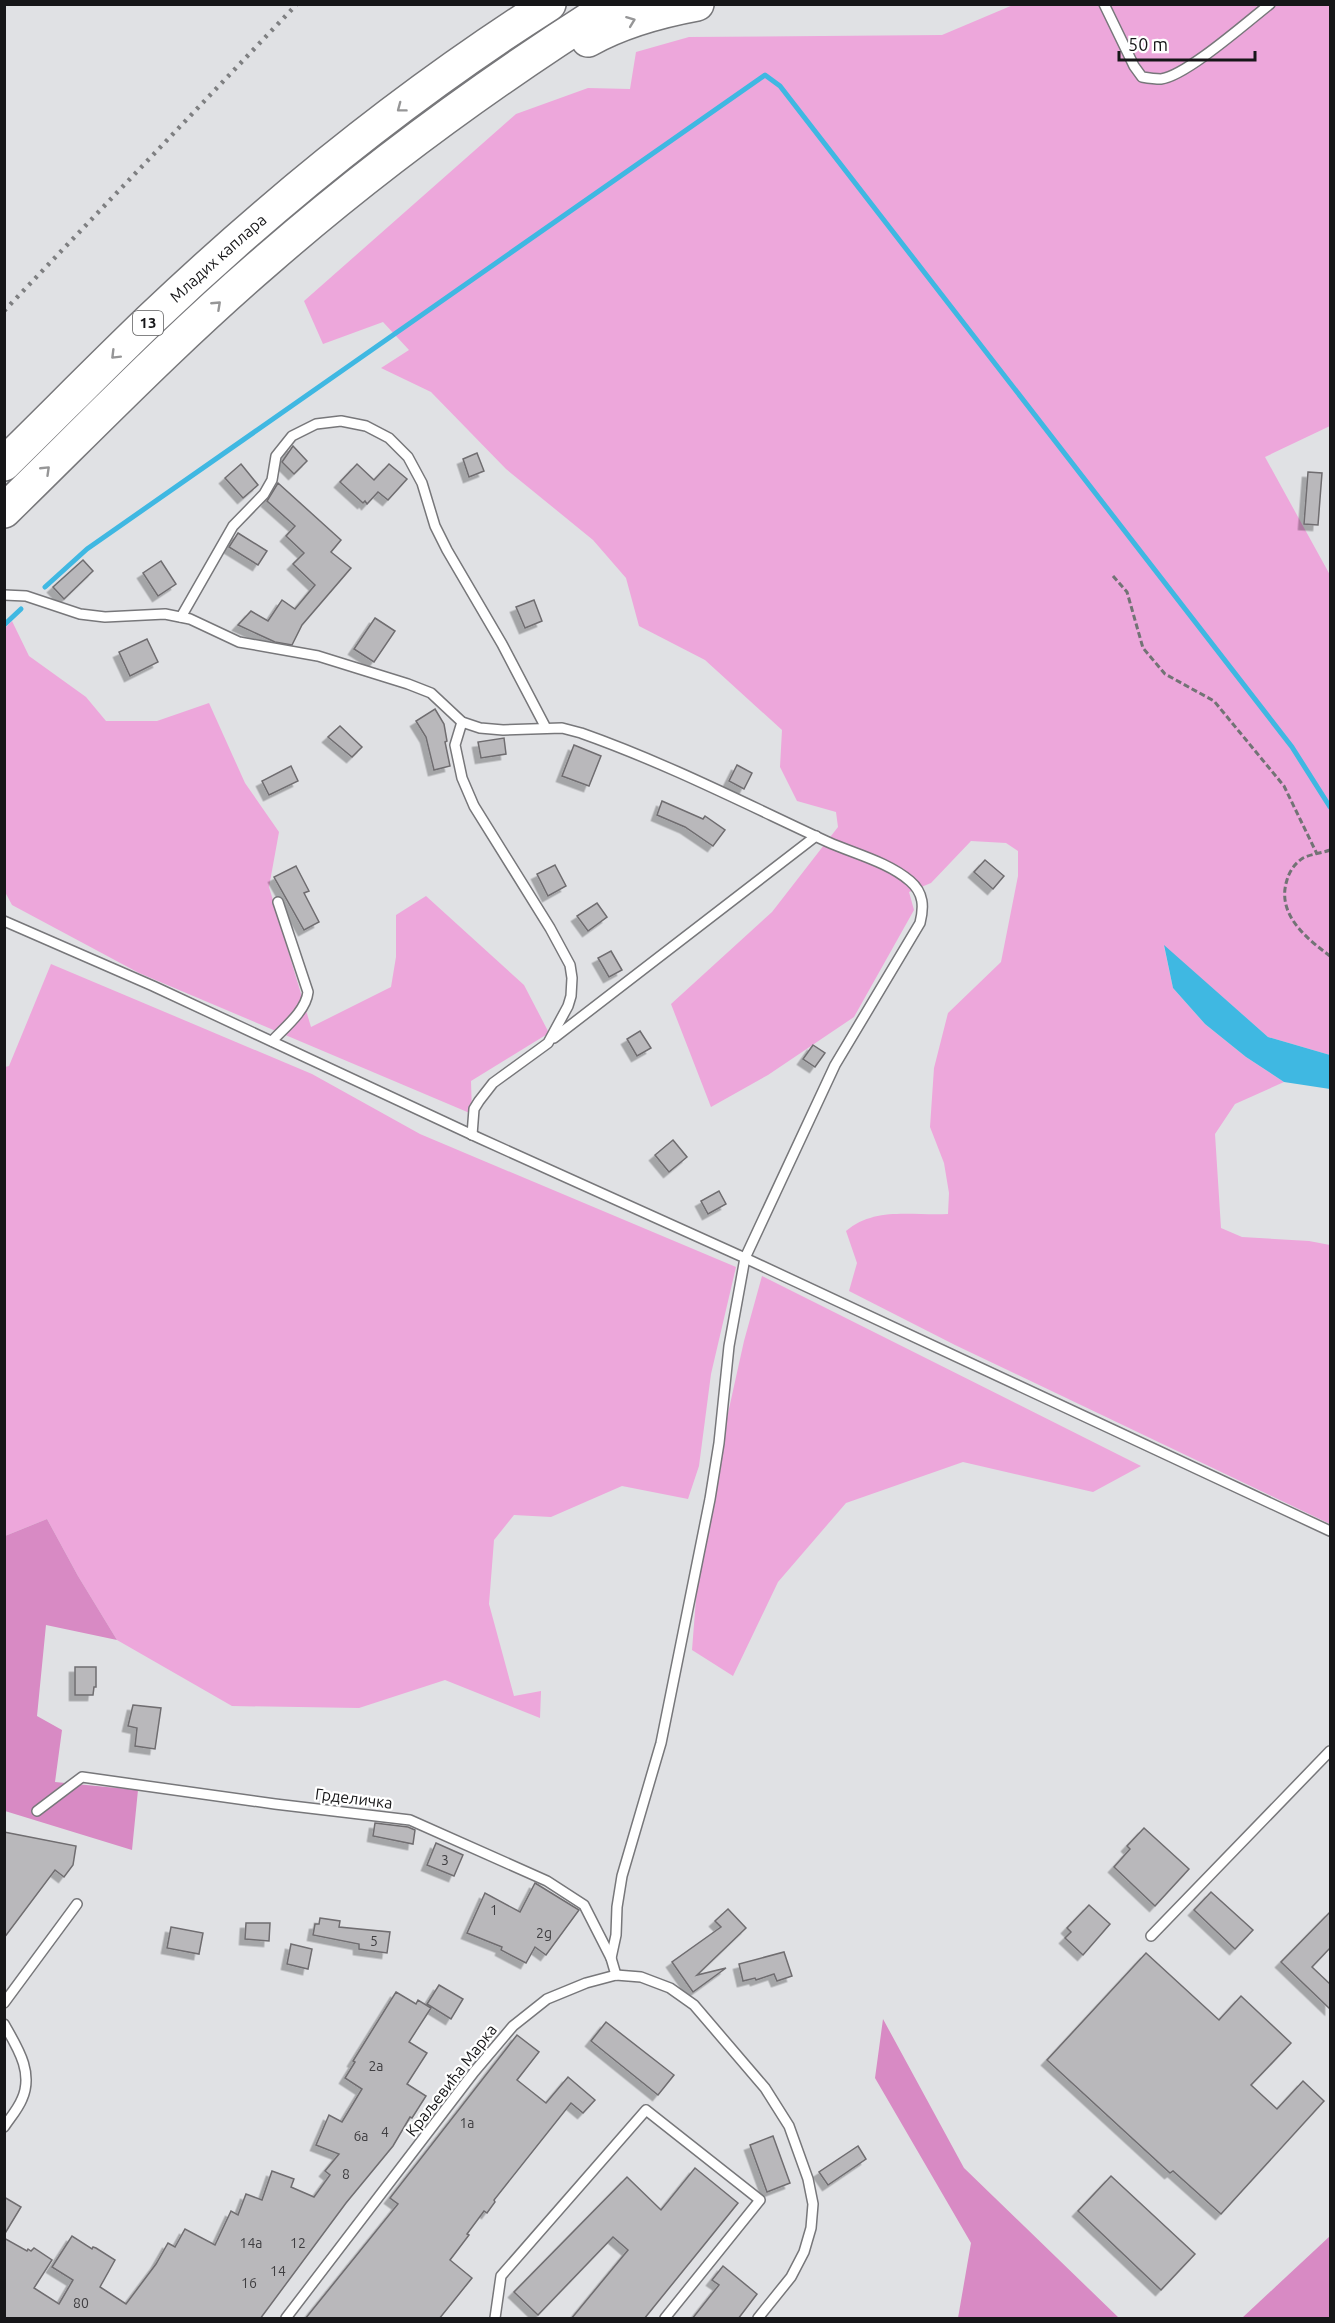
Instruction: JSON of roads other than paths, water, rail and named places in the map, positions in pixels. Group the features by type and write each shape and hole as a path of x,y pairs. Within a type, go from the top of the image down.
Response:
{"highway":[{"path":"448,72 530,4"},
{"name":"13","path":"448,72 549,4"},
{"name":"13","path":"415,141 529,58 613,4"},
{"path":"415,141 600,33 635,18 697,4"},
{"name":"Младих каплара","path":"4,464 151,320 243,235 337,157 448,72"},
{"name":"Младих каплара","path":"4,511 174,345 266,261 346,194 415,141"}],"lane":[{"path":"1104,4 1134,66 1142,77 1162,79 1198,60 1270,4"},
{"path":"181,617 233,526 264,494 272,480 276,456 292,436 316,424 341,421 366,426 389,438 408,457 422,483 435,526 447,550 502,644 546,728"},
{"path":"4,595 26,596 80,614 105,617 165,614 181,617 239,642 318,656 408,684 431,693 462,722 480,728 572,730 621,747 701,781 816,837 897,872 912,883 920,894 924,908 920,922 835,1065 745,1258 729,1346 722,1424 710,1499 661,1743 622,1876 615,1943 611,1958"},
{"path":"462,722 455,745 462,777 474,806 570,964 571,996 548,1043"},
{"path":"472,1135 474,1109 493,1083 816,837"},
{"path":"272,1041 300,1009 307,999 308,992 278,903"},
{"path":"4,921 153,986 472,1135 745,1258 1330,1532"},
{"path":"1151,1936 1330,1750"},
{"name":"Грделичка","path":"37,1811 82,1777 410,1820 547,1881 584,1905 611,1958 616,1975"},
{"path":"4,2003 77,1904"},
{"name":"Краљевића Марка","path":"286,2319 474,2072 513,2026 547,1999 586,1983 616,1975 640,1977 670,1988 694,2005 765,2088 789,2126 808,2179 813,2204 811,2228 804,2252 791,2277 758,2319"},
{"path":"4,2024 23,2058 27,2078 23,2098 4,2127"},
{"path":"495,2319 501,2276 646,2110 760,2200 664,2319"}],"water":[{"path":"1164,945 1268,1037 1330,1055 1330,1089 1284,1082 1246,1057 1205,1024 1173,988"}],"waterway":[{"path":"45,587 87,549 765,75 780,86 1292,747 1330,807"},
{"path":"4,625 21,609"}],"railway":[{"path":"4,311 297,4"}]}
